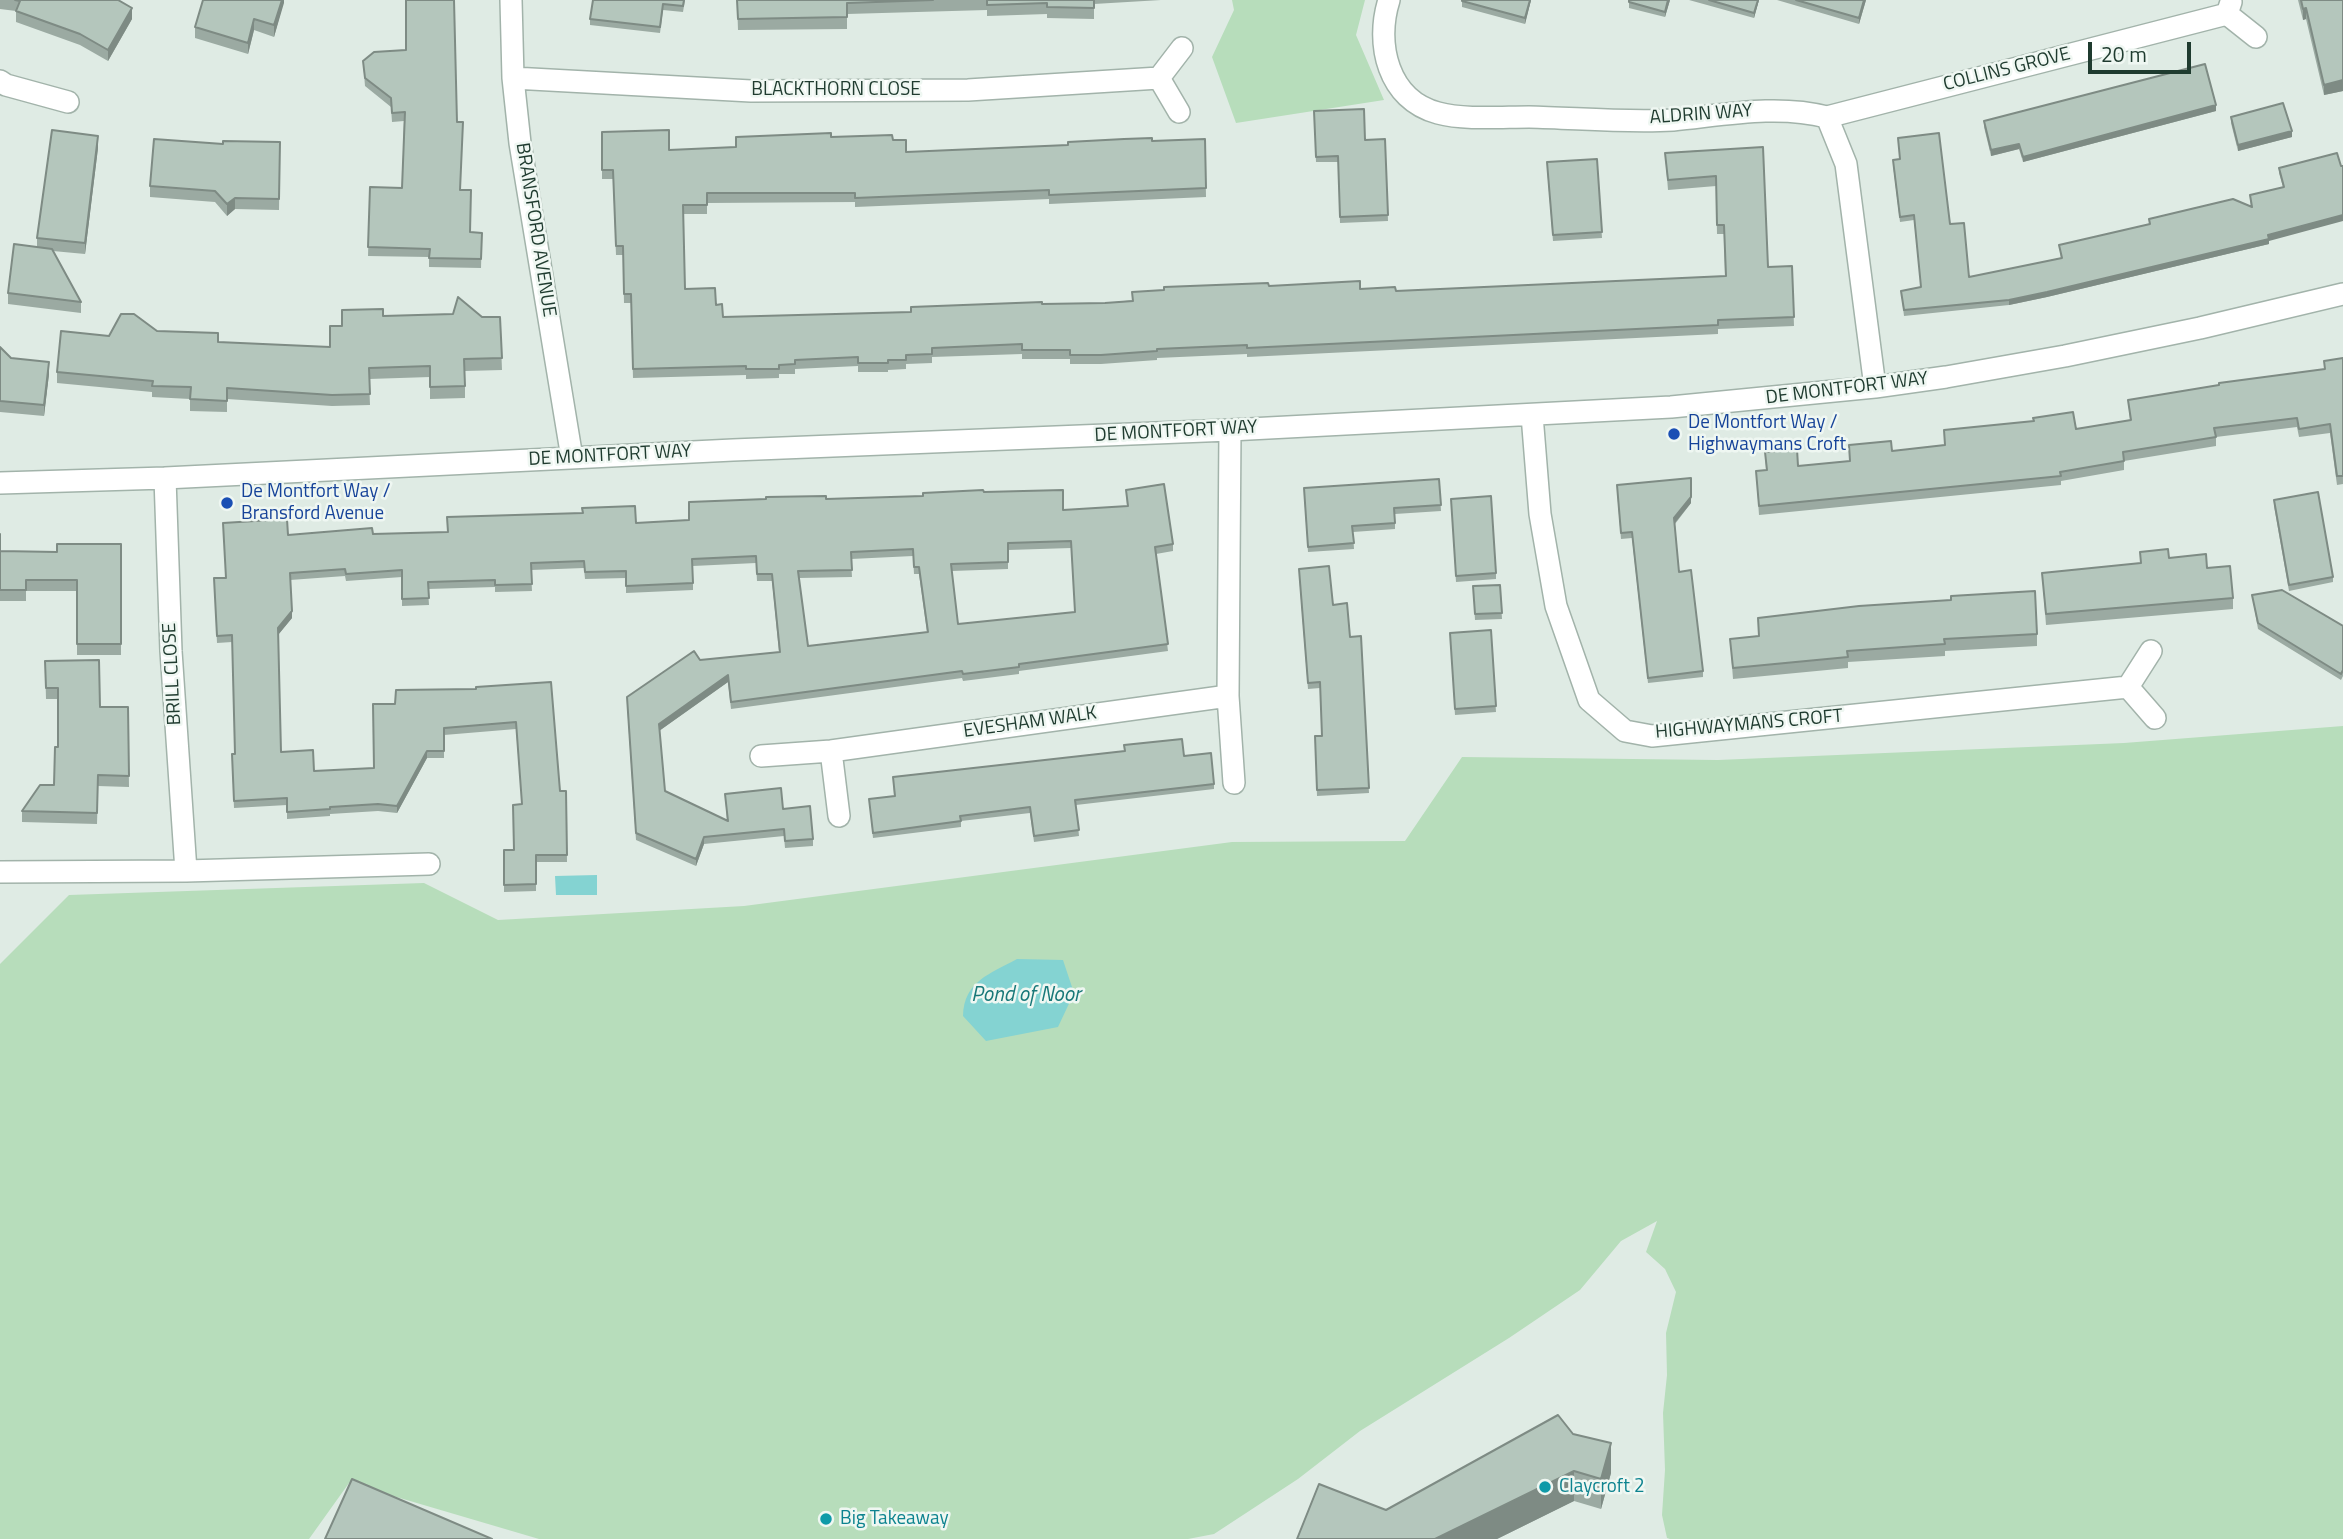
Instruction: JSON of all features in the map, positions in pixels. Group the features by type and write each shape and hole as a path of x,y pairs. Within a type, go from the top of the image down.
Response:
{"street":[{"name":"BRANSFORD AVENUE","path":"511,0 513,78 520,143 572,458"},
{"name":"ALDRIN WAY","path":"1389,0 1382,39 1393,79 1411,100 1437,113 1668,120 1762,111 1804,111 1827,117"},
{"name":"COLLINS GROVE","path":"1827,117 2229,7 2256,37"},
{"path":"1179,112 1159,78 1182,48"},
{"name":"BLACKTHORN CLOSE","path":"513,78 751,91 968,90 1159,78"},
{"path":"2,89 68,102"},
{"path":"1827,117 1846,164 1875,387"},
{"name":"DE MONTFORT WAY","path":"0,483 165,478 733,450 1230,430 1671,407 1875,387 2065,356 2343,294"},
{"name":"HIGHWAYMANS CROFT","path":"1532,415 1540,514 1556,606 1589,700 1625,731 1652,736 2128,687"},
{"path":"1230,430 1228,696 1234,783"},
{"name":"BRILL CLOSE","path":"165,478 171,651 186,871"},
{"path":"2151,651 2128,687 2155,718"},
{"name":"EVESHAM WALK","path":"761,756 831,751 1228,696"},
{"path":"831,751 839,816"},
{"path":"0,872 186,871 429,864"}],"green space":[{"path":"1232,0 1365,0 1356,35 1384,100 1236,123 1212,57 1234,10"},
{"path":"2343,726 2343,1539 1667,1538 1662,1515 1665,1470 1663,1413 1667,1375 1666,1333 1676,1292 1665,1269 1646,1252 1657,1221 1621,1241 1580,1290 1509,1338 1360,1431 1298,1479 1214,1534 1188,1539 539,1539 349,1483 309,1539 0,1539 0,964 69,895 424,883 498,920 744,906 1232,842 1405,841 1462,757 1718,760 2124,743"}],"water":[{"path":"597,875 597,895 556,895 555,876"},
{"name":"Pond of Noor","path":"1017,959 1063,960 1074,993 1058,1027 986,1041 963,1016 964,1004 968,994 980,980"}],"building":[{"path":"15,0 118,0 132,8 108,50 80,34 16,11 20,1"},
{"path":"203,0 282,0 274,25 254,19 248,43 195,27"},
{"path":"406,0 454,0 457,122 463,122 460,190 471,190 470,232 482,233 481,259 429,258 430,249 368,247 370,187 402,188 405,112 392,113 391,98 365,78 363,61 374,52 406,50"},
{"path":"593,0 684,0 683,6 663,4 660,27 590,19"},
{"path":"737,0 933,0 847,3 847,17 738,19"},
{"path":"987,0 1094,0 1094,8 1047,7 1047,3 987,5"},
{"path":"1462,0 1530,0 1525,18"},
{"path":"1629,0 1668,0 1665,12"},
{"path":"1709,0 1758,0 1754,13"},
{"path":"1796,0 1864,0 1859,18"},
{"path":"2301,0 2343,0 2343,80 2324,85 2306,8 2303,9"},
{"path":"2205,64 2216,105 2023,157 2019,144 1991,150 1984,121"},
{"path":"2283,103 2292,131 2238,145 2231,117"},
{"path":"1364,109 1365,140 1385,139 1388,215 1340,217 1338,156 1316,157 1314,111"},
{"path":"52,130 98,136 85,243 37,238"},
{"path":"669,130 669,150 736,147 736,137 831,133 831,137 892,135 893,140 906,140 906,152 1068,145 1068,142 1124,139 1205,139 1206,188 1049,195 1049,190 855,198 855,193 707,193 707,205 683,205 685,289 715,288 716,305 722,304 723,317 911,312 911,307 1042,302 1105,303 1133,301 1132,292 1164,290 1164,287 1268,283 1269,286 1360,281 1360,289 1395,287 1396,291 1726,276 1724,225 1717,225 1716,176 1668,180 1665,153 1763,147 1768,267 1792,266 1794,317 1718,320 1718,325 1247,348 1247,345 1157,349 1101,355 1070,355 1070,350 1022,350 1022,344 932,348 932,354 906,355 906,360 888,360 888,363 858,363 858,357 795,360 795,364 779,365 779,369 746,369 746,366 633,369 631,294 624,294 623,246 616,246 613,170 602,170 602,132"},
{"path":"1939,133 1950,224 1964,223 1969,277 2062,258 2059,245 2150,224 2149,219 2233,199 2252,207 2250,195 2284,187 2279,168 2337,153 2343,166 2343,215 2268,235 2269,239 2047,292 2009,300 1904,310 1901,291 1921,287 1914,215 1900,217 1893,160 1900,159 1898,138"},
{"path":"154,139 223,144 223,141 280,142 279,199 235,198 227,204 215,191 150,186"},
{"path":"1597,159 1602,232 1553,235 1547,162"},
{"path":"14,244 52,249 81,302 8,293"},
{"path":"458,297 482,317 500,317 502,358 464,359 465,386 430,387 430,366 369,368 370,394 332,395 227,388 227,401 190,399 191,387 152,386 153,381 57,372 61,331 109,336 121,314 134,314 157,331 218,333 218,342 330,347 330,326 342,326 342,310 383,309 383,316 453,314"},
{"path":"0,347 11,358 49,362 44,405 0,401"},
{"path":"2343,358 2343,476 2337,476 2330,424 2299,429 2297,418 2214,428 2216,437 2123,452 2124,461 2060,472 2061,476 1759,506 1756,471 1767,470 1765,452 1797,449 1798,466 1850,461 1849,445 1891,441 1892,451 1945,445 1944,430 2034,421 2033,418 2073,412 2076,429 2131,420 2128,400 2219,383 2325,369 2324,361"},
{"path":"1691,478 1691,497 1674,518 1679,572 1691,570 1703,671 1648,678 1632,532 1621,533 1617,485"},
{"path":"1439,479 1441,505 1394,508 1395,523 1352,526 1354,543 1308,547 1304,488"},
{"path":"1164,484 1173,544 1155,547 1168,644 1019,664 1019,667 963,674 962,671 731,702 728,675 659,724 665,791 728,821 725,794 781,788 783,809 810,806 813,839 785,841 784,829 704,837 696,859 636,833 627,697 694,651 700,660 780,652 772,574 757,574 756,556 692,559 693,583 626,586 626,571 585,572 584,561 531,563 532,584 495,585 495,580 428,582 429,598 402,599 402,570 346,574 345,569 290,573 292,611 278,628 281,752 313,750 314,771 374,768 373,704 395,704 396,690 476,689 551,682 560,791 566,791 567,855 536,855 536,884 504,885 504,850 514,850 513,805 522,804 516,722 444,728 444,751 427,751 397,806 378,804 287,812 287,798 234,801 232,635 217,636 214,578 226,578 223,523 287,519 288,535 372,528 373,534 448,532 447,517 583,513 582,508 635,506 636,523 689,520 689,502 766,497 826,496 826,499 923,496 923,493 983,490 1063,490 1063,510 1128,506 1126,490","holes":["1071,541 1075,612 958,624 951,564 1008,562 1008,543","913,549 914,567 919,567 928,632 808,646 798,571 852,570 851,552"]},
{"path":"2318,492 2333,577 2289,585 2274,500"},
{"path":"1491,496 1496,573 1456,576 1451,499"},
{"path":"57,544 121,544 121,644 77,644 77,580 26,580 26,590 0,590 0,551 57,552"},
{"path":"2168,549 2169,558 2206,554 2207,568 2230,566 2233,598 2046,614 2042,573 2141,563 2140,552"},
{"path":"1329,566 1333,605 1347,603 1350,637 1361,636 1369,788 1317,790 1315,736 1322,736 1320,682 1308,683 1299,569"},
{"path":"1500,585 1502,613 1475,614 1473,586"},
{"path":"2282,590 2343,626 2341,674 2258,623 2252,595"},
{"path":"2035,591 2037,634 1944,639 1945,644 1847,651 1848,657 1733,668 1730,639 1759,636 1758,618 1859,606 1951,600 1951,596"},
{"path":"1491,630 1496,706 1455,709 1450,633"},
{"path":"99,660 100,707 128,707 129,776 98,775 97,813 22,811 40,785 54,785 55,747 58,747 58,688 46,688 45,661"},
{"path":"1182,739 1184,756 1211,753 1214,784 1075,800 1079,830 1034,836 1030,807 960,816 961,821 873,833 869,799 895,796 893,777 1125,751 1124,745"},
{"path":"1558,1415 1573,1434 1611,1443 1601,1479 1574,1471 1435,1539 1297,1539 1319,1484 1386,1510"},
{"path":"352,1479 492,1539 325,1539"}],"place":[{"name":"De Montfort Way / Highwaymans Croft","path":"1674,434"},
{"name":"De Montfort Way / Bransford Avenue","path":"227,503"},
{"name":"Claycroft 2","path":"1545,1487"},
{"name":"Big Takeaway","path":"826,1519"}]}
